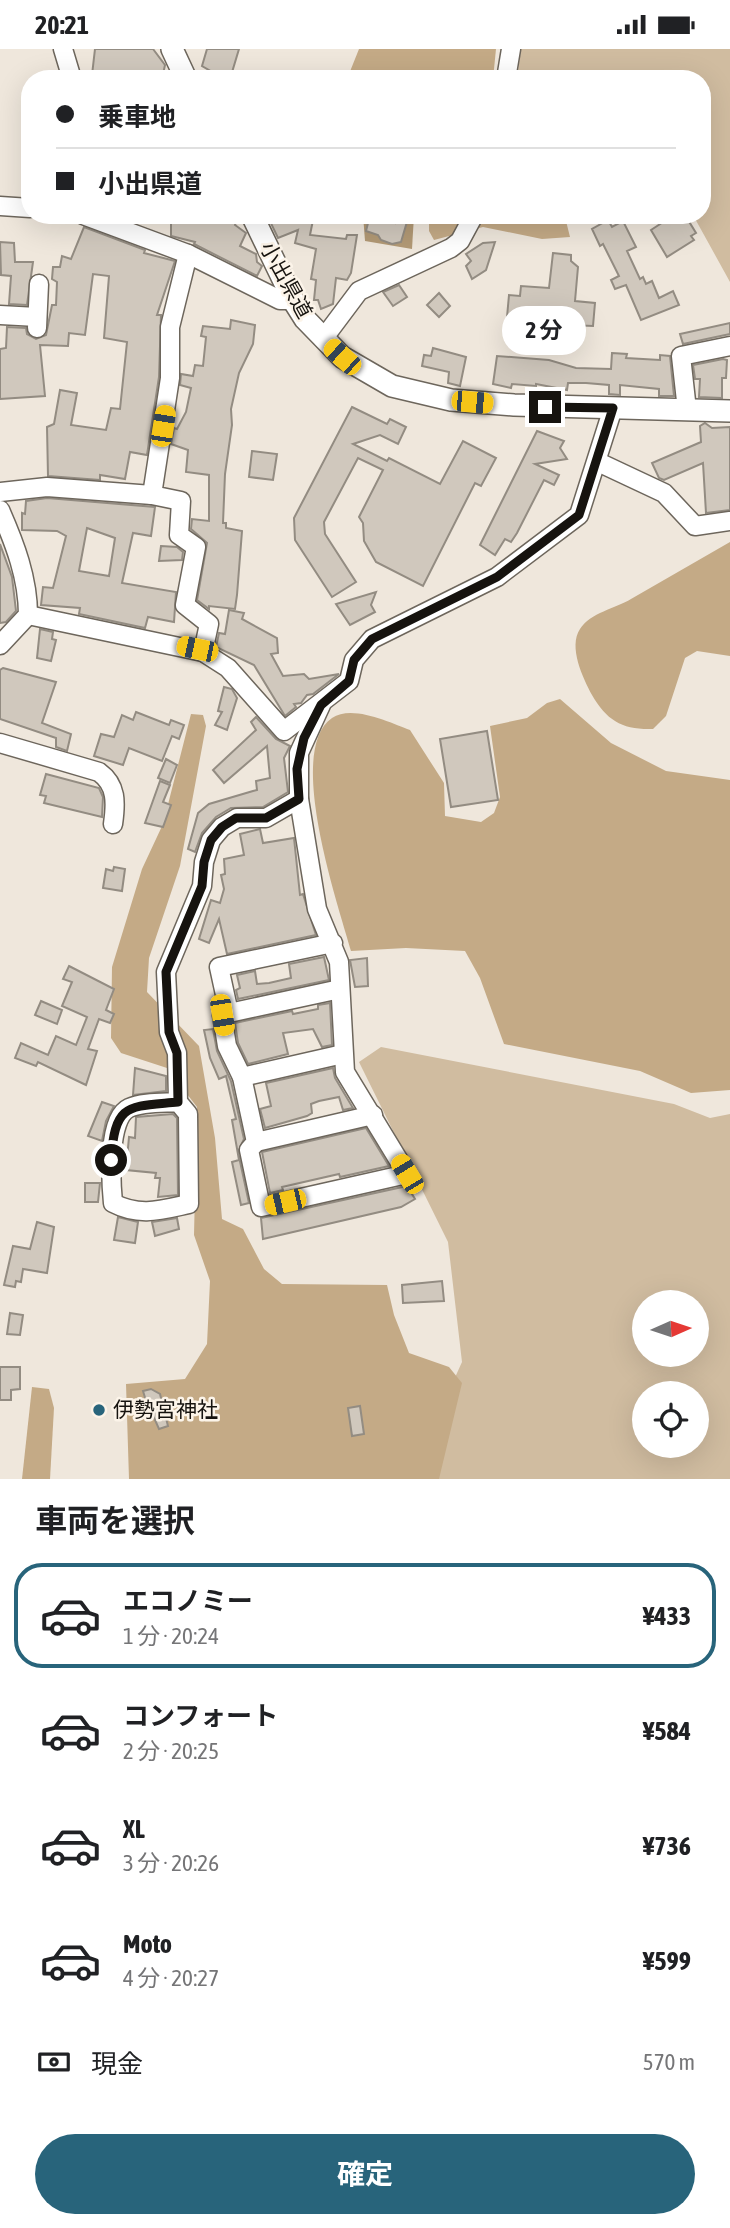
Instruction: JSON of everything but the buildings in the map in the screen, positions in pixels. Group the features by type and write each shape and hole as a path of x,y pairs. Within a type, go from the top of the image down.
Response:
{"main road":[{"path":"172,49 182,70"},
{"name":"小出県道","path":"255,224 293,300 323,339 366,373 409,392 451,400 514,405 730,411"}],"street":[{"path":"63,49 69,70"},
{"path":"508,70 511,49"},
{"path":"0,206 21,207"},
{"path":"107,224 188,254 280,300 293,300"},
{"path":"323,339 359,291 451,249 460,241 469,224"},
{"path":"152,495 170,378 170,327 188,254"},
{"path":"0,315 37,323 39,283"},
{"path":"687,410 681,356 730,346"},
{"path":"28,615 203,652 228,668 284,731 349,681 354,660 372,639 497,577 579,515 613,408"},
{"path":"598,462 664,493 695,526 730,521"},
{"path":"0,492 47,487 152,495 181,501 179,535 197,547 185,605 209,624 203,652"},
{"path":"0,510 25,580 28,615 0,645"},
{"path":"321,705 299,753 299,799 317,909 339,962 345,1072 373,1115 407,1174 261,1207 249,1150 256,1142 373,1115"},
{"path":"0,743 99,772 114,789 113,824"},
{"path":"178,1102 130,1107 123,1112 113,1142 110,1177 113,1203 127,1211 145,1213 189,1204 188,1114 178,1102 177,1053 169,1032 166,972 202,886 204,862 211,840 222,827 236,818 266,818 299,799"},
{"path":"229,1013 219,967 333,943"},
{"path":"256,1142 242,1077 227,1046 222,1015 340,989"},
{"path":"242,1077 343,1055"}],"shaded area":[{"path":"359,49 496,49 494,70 351,70"},
{"path":"521,49 730,49 730,282 698,224 711,224 711,70 518,70"},
{"path":"364,224 413,224 412,249 365,241"},
{"path":"429,224 567,224 570,237 542,239 483,227 434,240"},
{"path":"730,542 730,656 697,651 685,658 666,716 653,729 633,728 617,722 598,704 581,671 576,653 580,629 590,619 631,599"},
{"path":"560,699 611,743 666,771 730,780 730,1090 691,1093 640,1071 504,1044 480,978 465,951 406,948 351,951 327,865 314,793 313,761 319,735 332,718 340,714 360,714 410,730 444,783 445,816 481,822 494,813 500,797 490,726 527,718 547,703"},
{"path":"191,714 203,715 206,726 180,866 149,958 147,992 199,1046 215,1138 222,1219 243,1229 264,1269 282,1284 387,1285 394,1315 409,1353 449,1367 462,1383 439,1479 129,1479 126,1384 185,1379 207,1344 210,1281 194,1235 197,1107 167,1068 121,1053 111,1038 112,967 142,869 163,824"},
{"path":"381,1047 674,1104 710,1118 730,1114 730,1479 409,1479 462,1362 448,1242 359,1062"},
{"path":"32,1387 49,1389 54,1408 50,1479 22,1479"}],"place":[{"name":"伊勢宮神社","path":"99,1410"}],"route":[{"path":"111,1160 113,1142 123,1112 130,1107 178,1102 177,1053 169,1032 166,972 202,886 204,862 211,840 222,827 236,818 266,818 299,799 297,769 304,738 321,705 349,681 354,660 372,639 497,577 579,515 613,408 545,407"}]}
